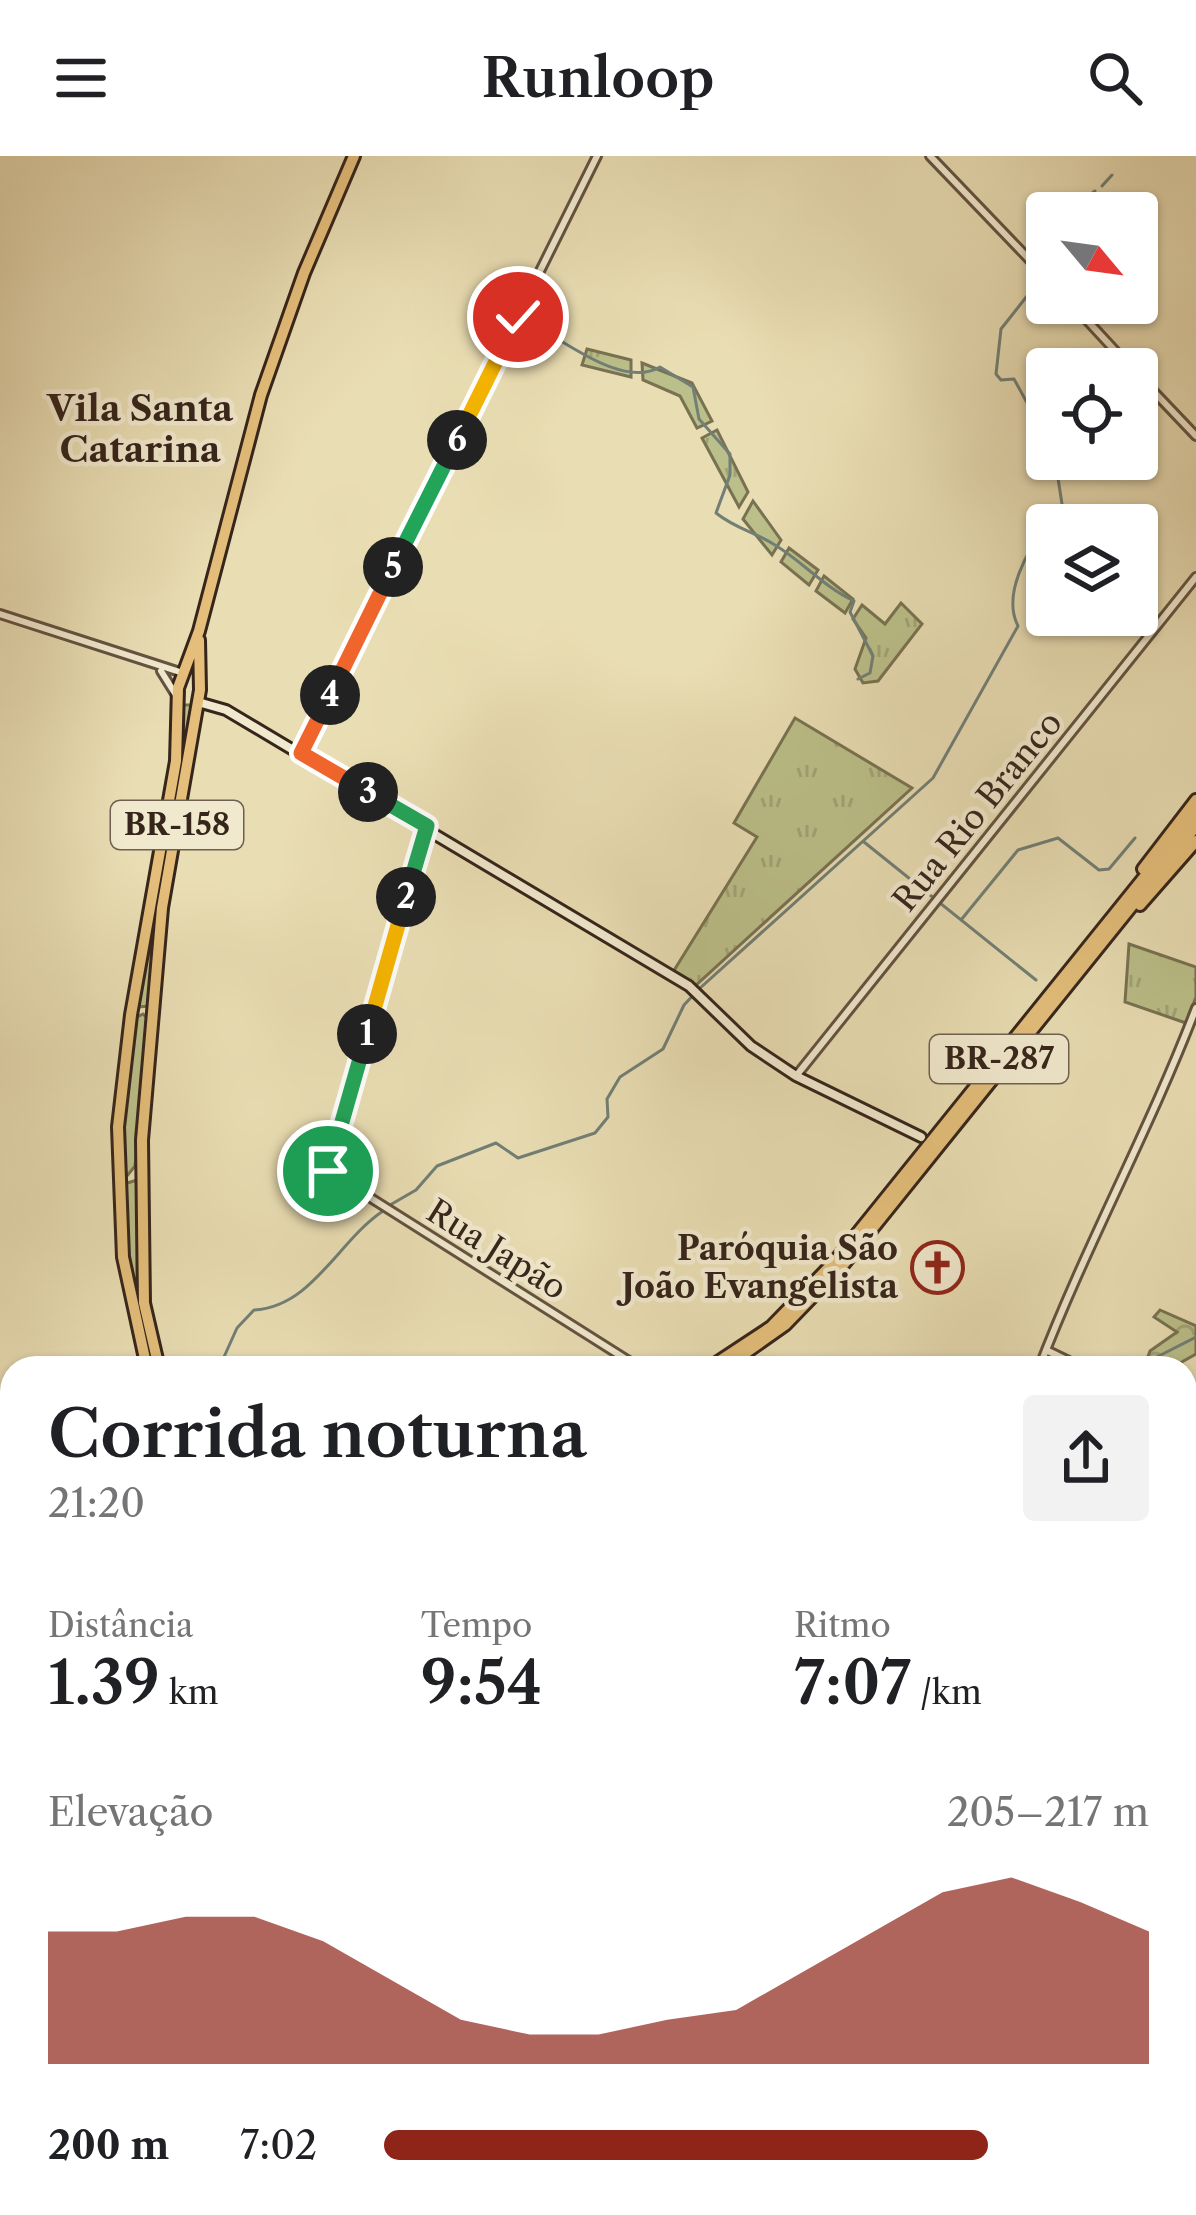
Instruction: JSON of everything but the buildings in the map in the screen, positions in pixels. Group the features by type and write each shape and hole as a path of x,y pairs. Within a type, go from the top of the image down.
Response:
{"highway":[{"name":"BR-158","path":"144,1356 125,1273 117,1174 119,1102 176,760 177,696 199,631 260,395 304,273 354,156"},
{"name":"BR-158","path":"156,1356 144,1303 141,1174 162,908 201,681 199,631"},
{"path":"183,673 201,681"},
{"path":"177,696 198,702"},
{"name":"BR-287","path":"1126,909 1149,859 1196,800"},
{"name":"BR-287","path":"741,1356 784,1325 843,1265 1126,909 1196,813"},
{"name":"BR-287","path":"729,1356 805,1295 1196,826"},
{"name":"BR-287","path":"1126,909 1157,889 1196,841"},
{"path":"131,1015 142,1012 155,1019"},
{"path":"117,1174 130,1180 141,1174"}],"main road":[{"path":"201,681 226,710"},
{"path":"198,702 226,710 301,753 689,986 752,1046 796,1076 921,1137"}],"street":[{"path":"301,753 597,156"},
{"path":"934,158 1026,256"},
{"path":"1090,324 1113,348"},
{"path":"1158,396 1196,436"},
{"name":"Rua Rio Branco","path":"796,1076 1196,577"},
{"path":"0,614 183,673"},
{"path":"158,668 177,696"},
{"name":"Rua Japão","path":"427,826 328,1171 621,1356"},
{"path":"1044,1356 1087,1245 1119,1188 1196,1008"},
{"path":"1046,1350 1058,1356"}],"green space":[{"path":"587,349 631,360 631,377 582,365"},
{"path":"642,363 692,383 712,421 697,428 680,396 643,380"},
{"path":"717,430 748,492 739,507 702,438"},
{"path":"753,501 781,540 772,555 743,519"},
{"path":"789,548 818,570 809,585 781,562"},
{"path":"824,576 853,599 845,613 816,591"},
{"path":"901,603 922,624 878,681 863,683 855,669 866,638 853,619 862,605 885,624"},
{"path":"182,705 194,705 149,1006 137,1007"},
{"path":"795,718 912,788 695,986 673,972 757,837 734,823"},
{"path":"1129,944 1196,967 1196,997 1186,1023 1125,1002"},
{"path":"143,1014 150,1021 135,1166 127,1176 121,1118 137,1017"},
{"path":"137,1180 155,1356 147,1356 134,1300 126,1254 124,1184"},
{"path":"1160,1310 1196,1326 1196,1354 1148,1356 1177,1332 1154,1317"}],"waterway":[{"path":"1102,186 1112,175"},
{"path":"1026,297 1001,329 996,374 1001,380 1014,379 1026,401"},
{"path":"556,338 607,366 635,372 660,367 693,387 699,419 730,454 730,475 716,513 775,545 854,601 850,612 873,656 870,673 858,679"},
{"path":"1058,480 1062,504"},
{"path":"390,1205 416,1190 437,1166 496,1143 518,1158 595,1133 608,1117 607,1099 620,1077 663,1049 684,1005 699,989 933,778 1018,626 1013,601 1026,558"},
{"path":"961,920 1018,850 1058,838 1099,870 1109,869 1135,838"},
{"path":"864,842 1036,980"},
{"path":"224,1356 237,1328 254,1310 274,1306 308,1285 383,1211"},
{"path":"1159,1356 1196,1337"}],"place":[{"name":"Paróquia São João Evangelista","path":"937,1267"}],"district":[{"name":"Vila Santa Catarina","path":"140,428"}],"route":[{"path":"328,1171 427,826 301,753 518,317"}]}
